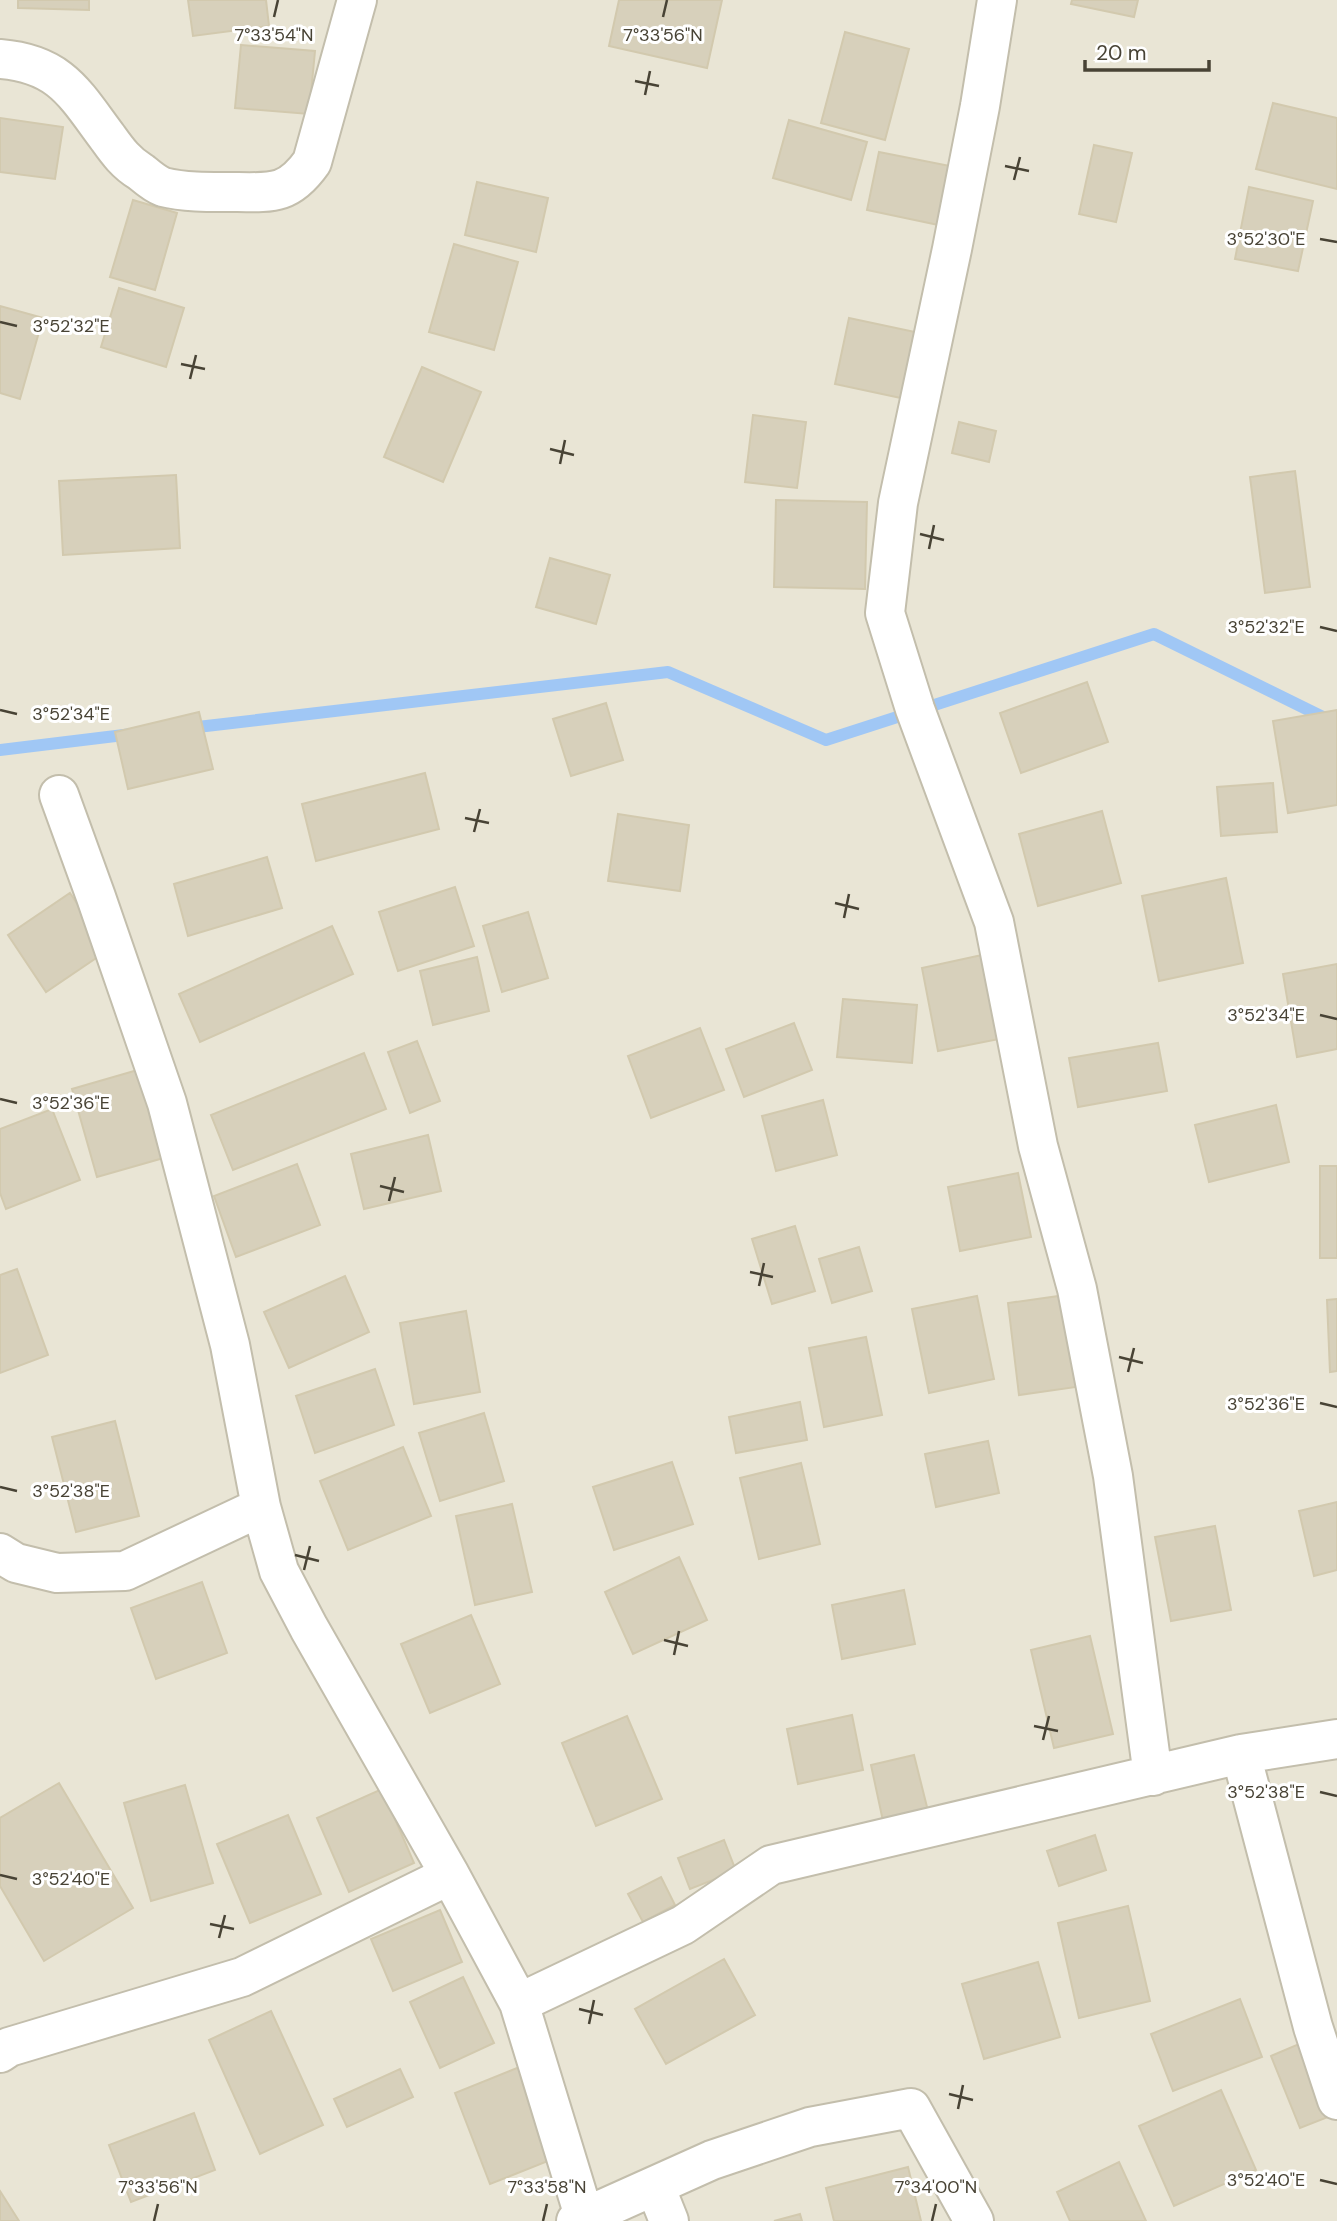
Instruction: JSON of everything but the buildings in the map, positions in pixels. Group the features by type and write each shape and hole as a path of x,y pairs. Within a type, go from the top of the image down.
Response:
{"street":[{"path":"0,60 31,65 58,78 78,96 127,163 161,186 202,192 285,189 302,176 312,162 357,0"},
{"path":"997,0 955,236 898,503 885,613 915,709 993,922 1038,1146 1077,1289 1111,1463 1153,1776"},
{"path":"59,795 167,1102 230,1345 261,1507 279,1571 519,2003 580,2219 712,2160 810,2127 911,2108 974,2221"},
{"path":"0,1553 16,1563 57,1573 125,1571 261,1507"},
{"path":"519,2003 683,1925 771,1866 1241,1754 1337,1739"},
{"path":"1241,1754 1313,2027 1337,2100"},
{"path":"0,2053 9,2047 242,1977 450,1875"},
{"path":"655,2186 669,2221"}],"shaded area":[{"path":"0,0 1337,0 1337,2221 0,2221"}],"waterway":[{"path":"189,728 668,672 826,740 1154,634 1337,724"},
{"path":"0,750 132,734"}]}
